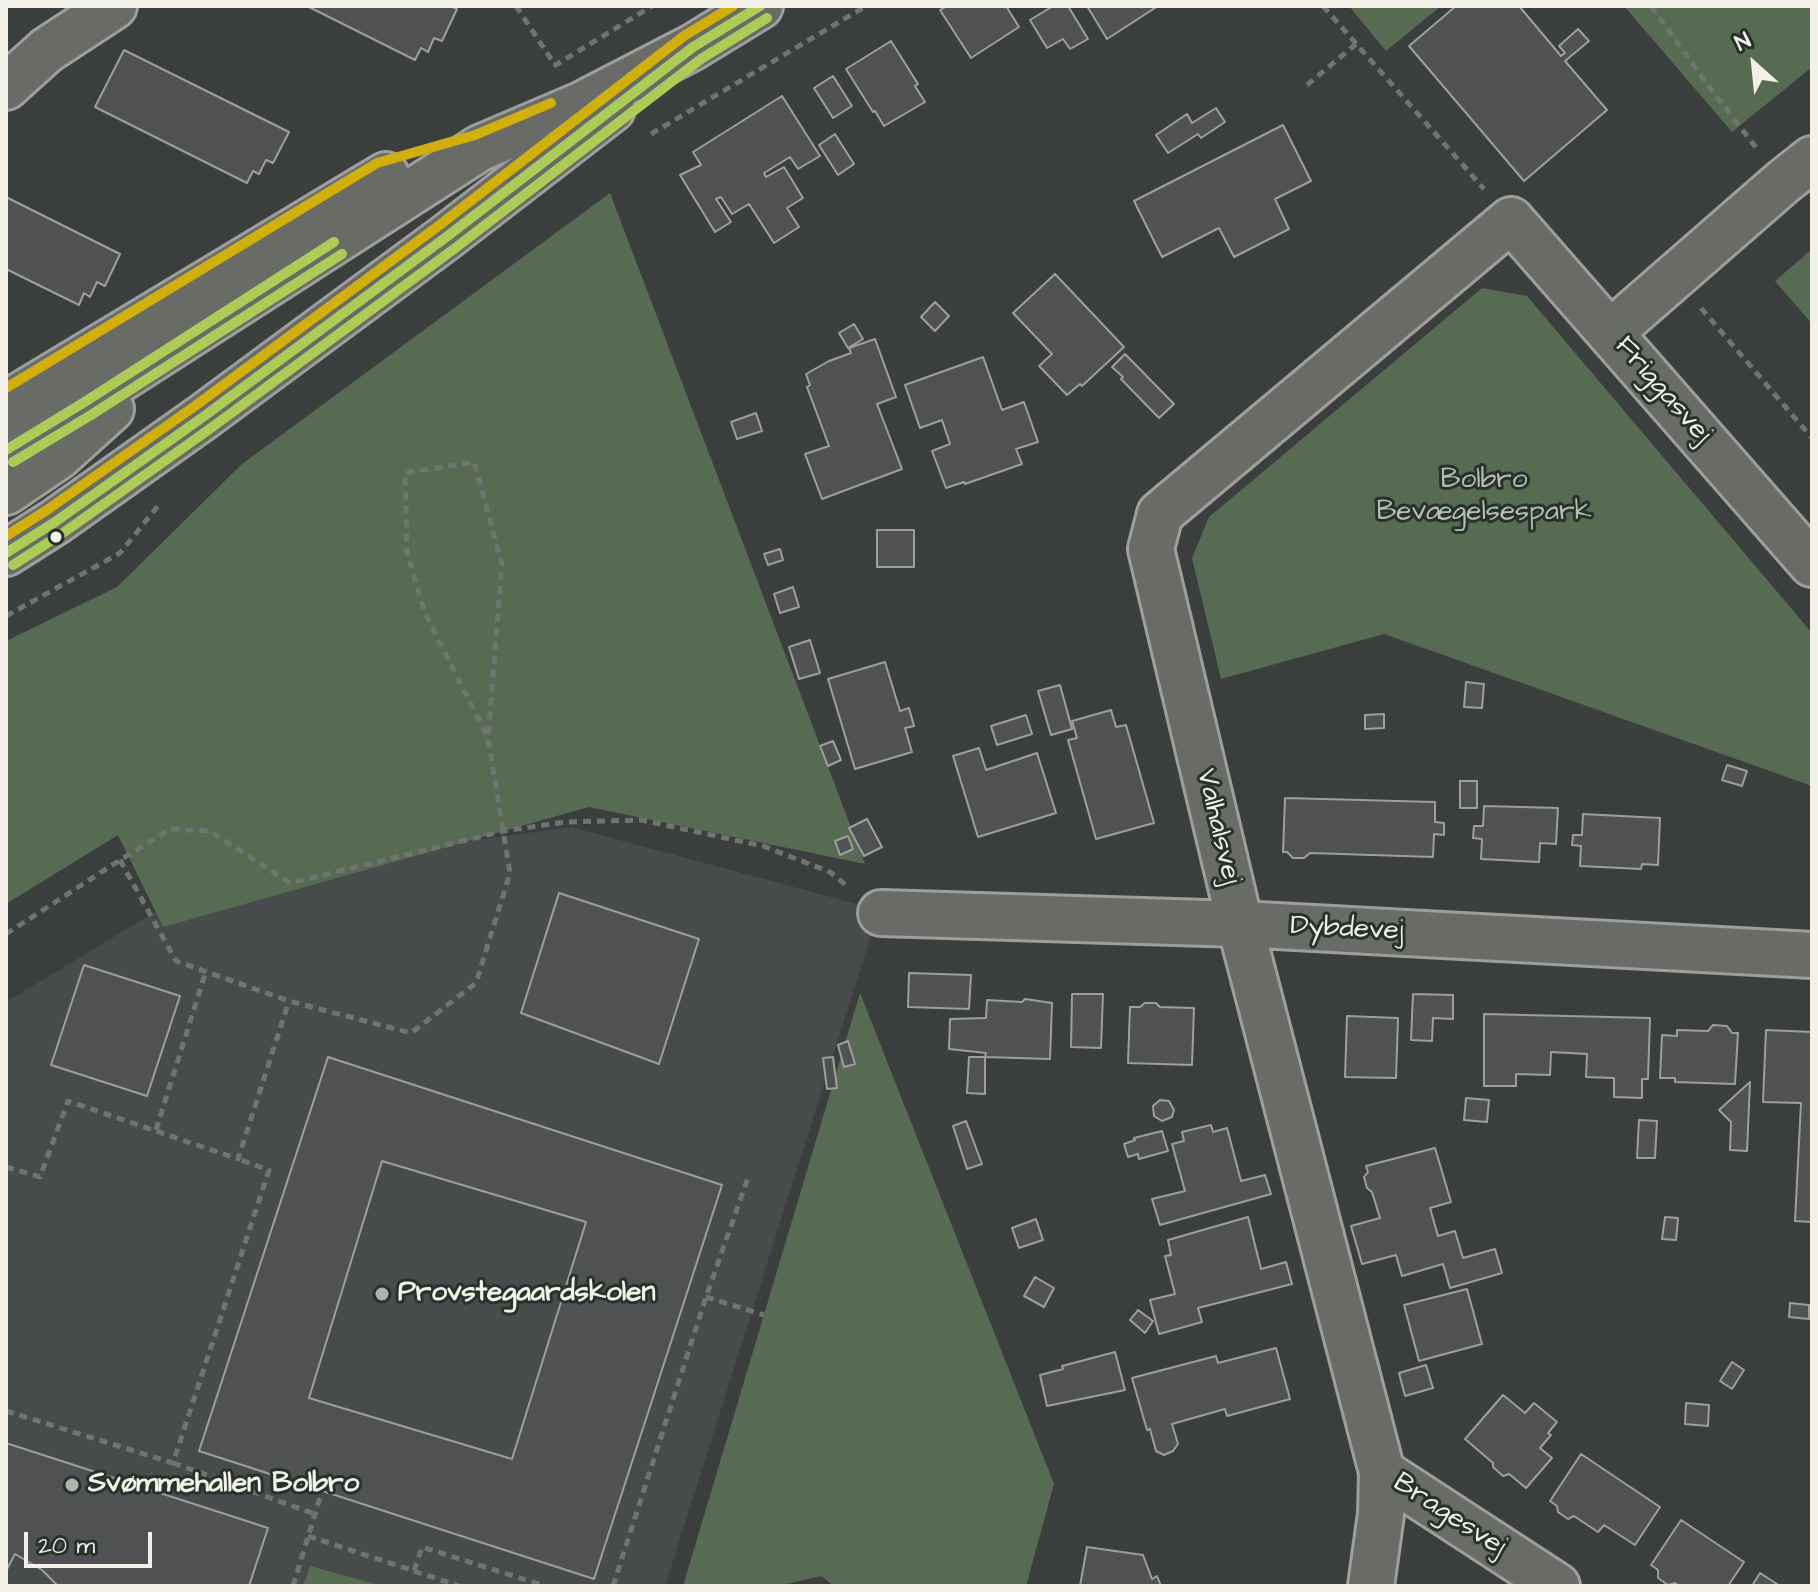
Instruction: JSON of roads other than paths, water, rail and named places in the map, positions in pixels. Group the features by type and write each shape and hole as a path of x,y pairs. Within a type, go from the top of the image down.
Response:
{"street":[{"path":"6,87 47,50 114,6"},
{"path":"6,404 383,176 480,148 581,105 693,47 760,6"},
{"path":"6,553 203,417 445,238 693,47"},
{"path":"6,450 480,148"},
{"path":"1611,332 1797,170"},
{"name":"Friggasvej","path":"1511,220 1812,564"},
{"name":"Valhalsvej","path":"1371,1586 1381,1514 1382,1472 1240,924 1151,549 1160,514 1511,220"},
{"path":"6,492 59,456 195,332"},
{"name":"Dybdevej","path":"881,913 1240,924 1812,955"},
{"name":"Bragesvej","path":"1382,1472 1557,1586"}],"place":[{"name":"Provstegaardskolen","path":"382,1294"},
{"name":"Svømmehallen Bolbro","path":"72,1485"}],"park label":[{"name":"Bolbro Bevægelsespark","path":"1484,497"}]}
